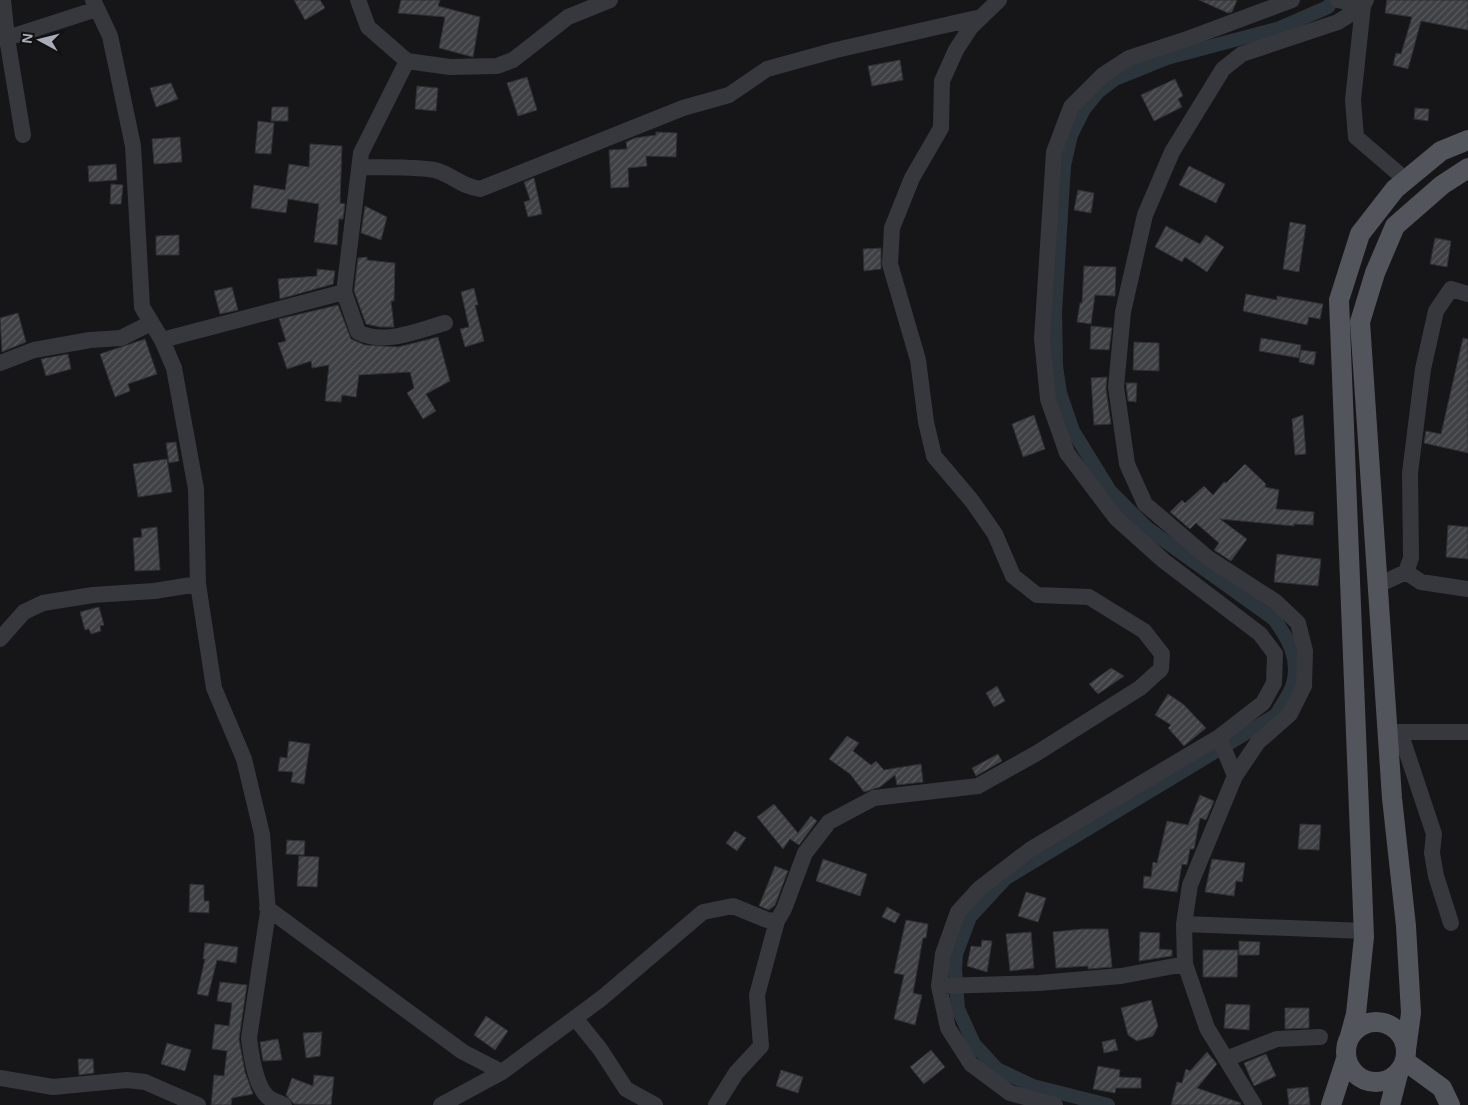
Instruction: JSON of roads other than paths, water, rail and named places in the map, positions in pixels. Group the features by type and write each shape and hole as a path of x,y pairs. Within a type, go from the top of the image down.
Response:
{"main road":[{"path":"1332,1105 1346,1059 1347,1043 1356,1014 1364,931 1339,300 1360,234 1396,189 1441,152 1468,140"},
{"path":"1390,1105 1403,1062 1411,1013 1406,926 1392,798 1394,732 1378,585 1360,322 1375,273 1395,226 1442,185 1468,168"},
{"path":"1346,1059 1355,1075 1372,1083 1390,1079 1403,1062 1399,1032 1383,1023 1364,1024 1350,1036"},
{"path":"1403,1062 1442,1088 1450,1105"}],"street":[{"path":"3,0 7,38 23,135"},
{"path":"358,0 368,27 407,60 450,67 497,66 514,60 568,17 610,0"},
{"path":"716,1105 736,1073 761,1046 757,995 777,921 784,910 805,853 829,822 874,798 978,786 1037,753 1140,688 1161,669 1162,654 1144,631 1089,597 1037,595 1013,576 995,534 972,501 934,456 926,422 918,360 890,264 892,228 912,178 941,128 942,81 956,50 971,27 999,0"},
{"path":"1055,1105 1010,1093 971,1064 948,1028 949,986 944,954 958,912 980,888 1031,849 1222,743 1262,703 1274,683 1275,654 1260,634 1164,561 1116,518 1067,453 1048,399 1042,339 1054,152 1070,107 1103,75 1129,58 1190,38 1292,0"},
{"path":"1339,0 1365,3"},
{"path":"1365,3 1354,100 1356,137 1406,180"},
{"path":"1254,1105 1207,1028 1185,964 1184,924 1190,884 1235,776 1258,742 1290,714 1304,686 1305,651 1298,623 1276,602 1208,558 1145,504 1127,464 1116,387 1123,312 1145,215 1172,152 1223,69 1242,54 1338,22 1365,3"},
{"path":"7,38 95,5 110,36 133,146 142,308 162,340 174,368 196,489 198,584 214,688 244,759 262,834 268,908 249,1038 251,1057 262,1101 284,1105"},
{"path":"360,167 436,170 467,187 480,189 683,108 729,95 767,70 836,50 981,17"},
{"path":"407,60 370,131 361,153 344,292 358,332 367,337 390,338 445,323"},
{"path":"1378,585 1406,572 1411,558 1410,473 1423,369 1436,311 1451,289 1468,294"},
{"path":"162,340 344,292"},
{"path":"0,362 34,350 90,340 121,338 151,323"},
{"path":"1406,572 1421,582 1468,588"},
{"path":"0,640 24,612 43,603 93,595 154,591 198,584"},
{"path":"1451,923 1436,876 1432,853 1434,834 1394,732 1468,732"},
{"path":"1222,743 1235,776"},
{"path":"441,1105 502,1072 575,1018 703,912 733,906 767,920 777,921"},
{"path":"268,908 463,1052 502,1072"},
{"path":"1184,924 1364,931"},
{"path":"949,986 1038,983 1121,976 1185,964"},
{"path":"575,1018 600,1049 626,1089 654,1105"},
{"path":"1226,1060 1277,1039 1320,1037"},
{"path":"0,1078 53,1086 127,1080 144,1082 198,1105"}],"waterway":[{"path":"1108,1105 1033,1086 997,1069 974,1044 958,1009 955,970 956,954 970,917 1006,878 1276,715 1292,688 1295,666 1288,641 1274,619 1147,528 1110,491 1073,431 1060,393 1056,366 1055,312 1064,166 1071,135 1084,109 1098,92 1115,79 1167,58 1280,28 1328,7 1333,0"}]}
